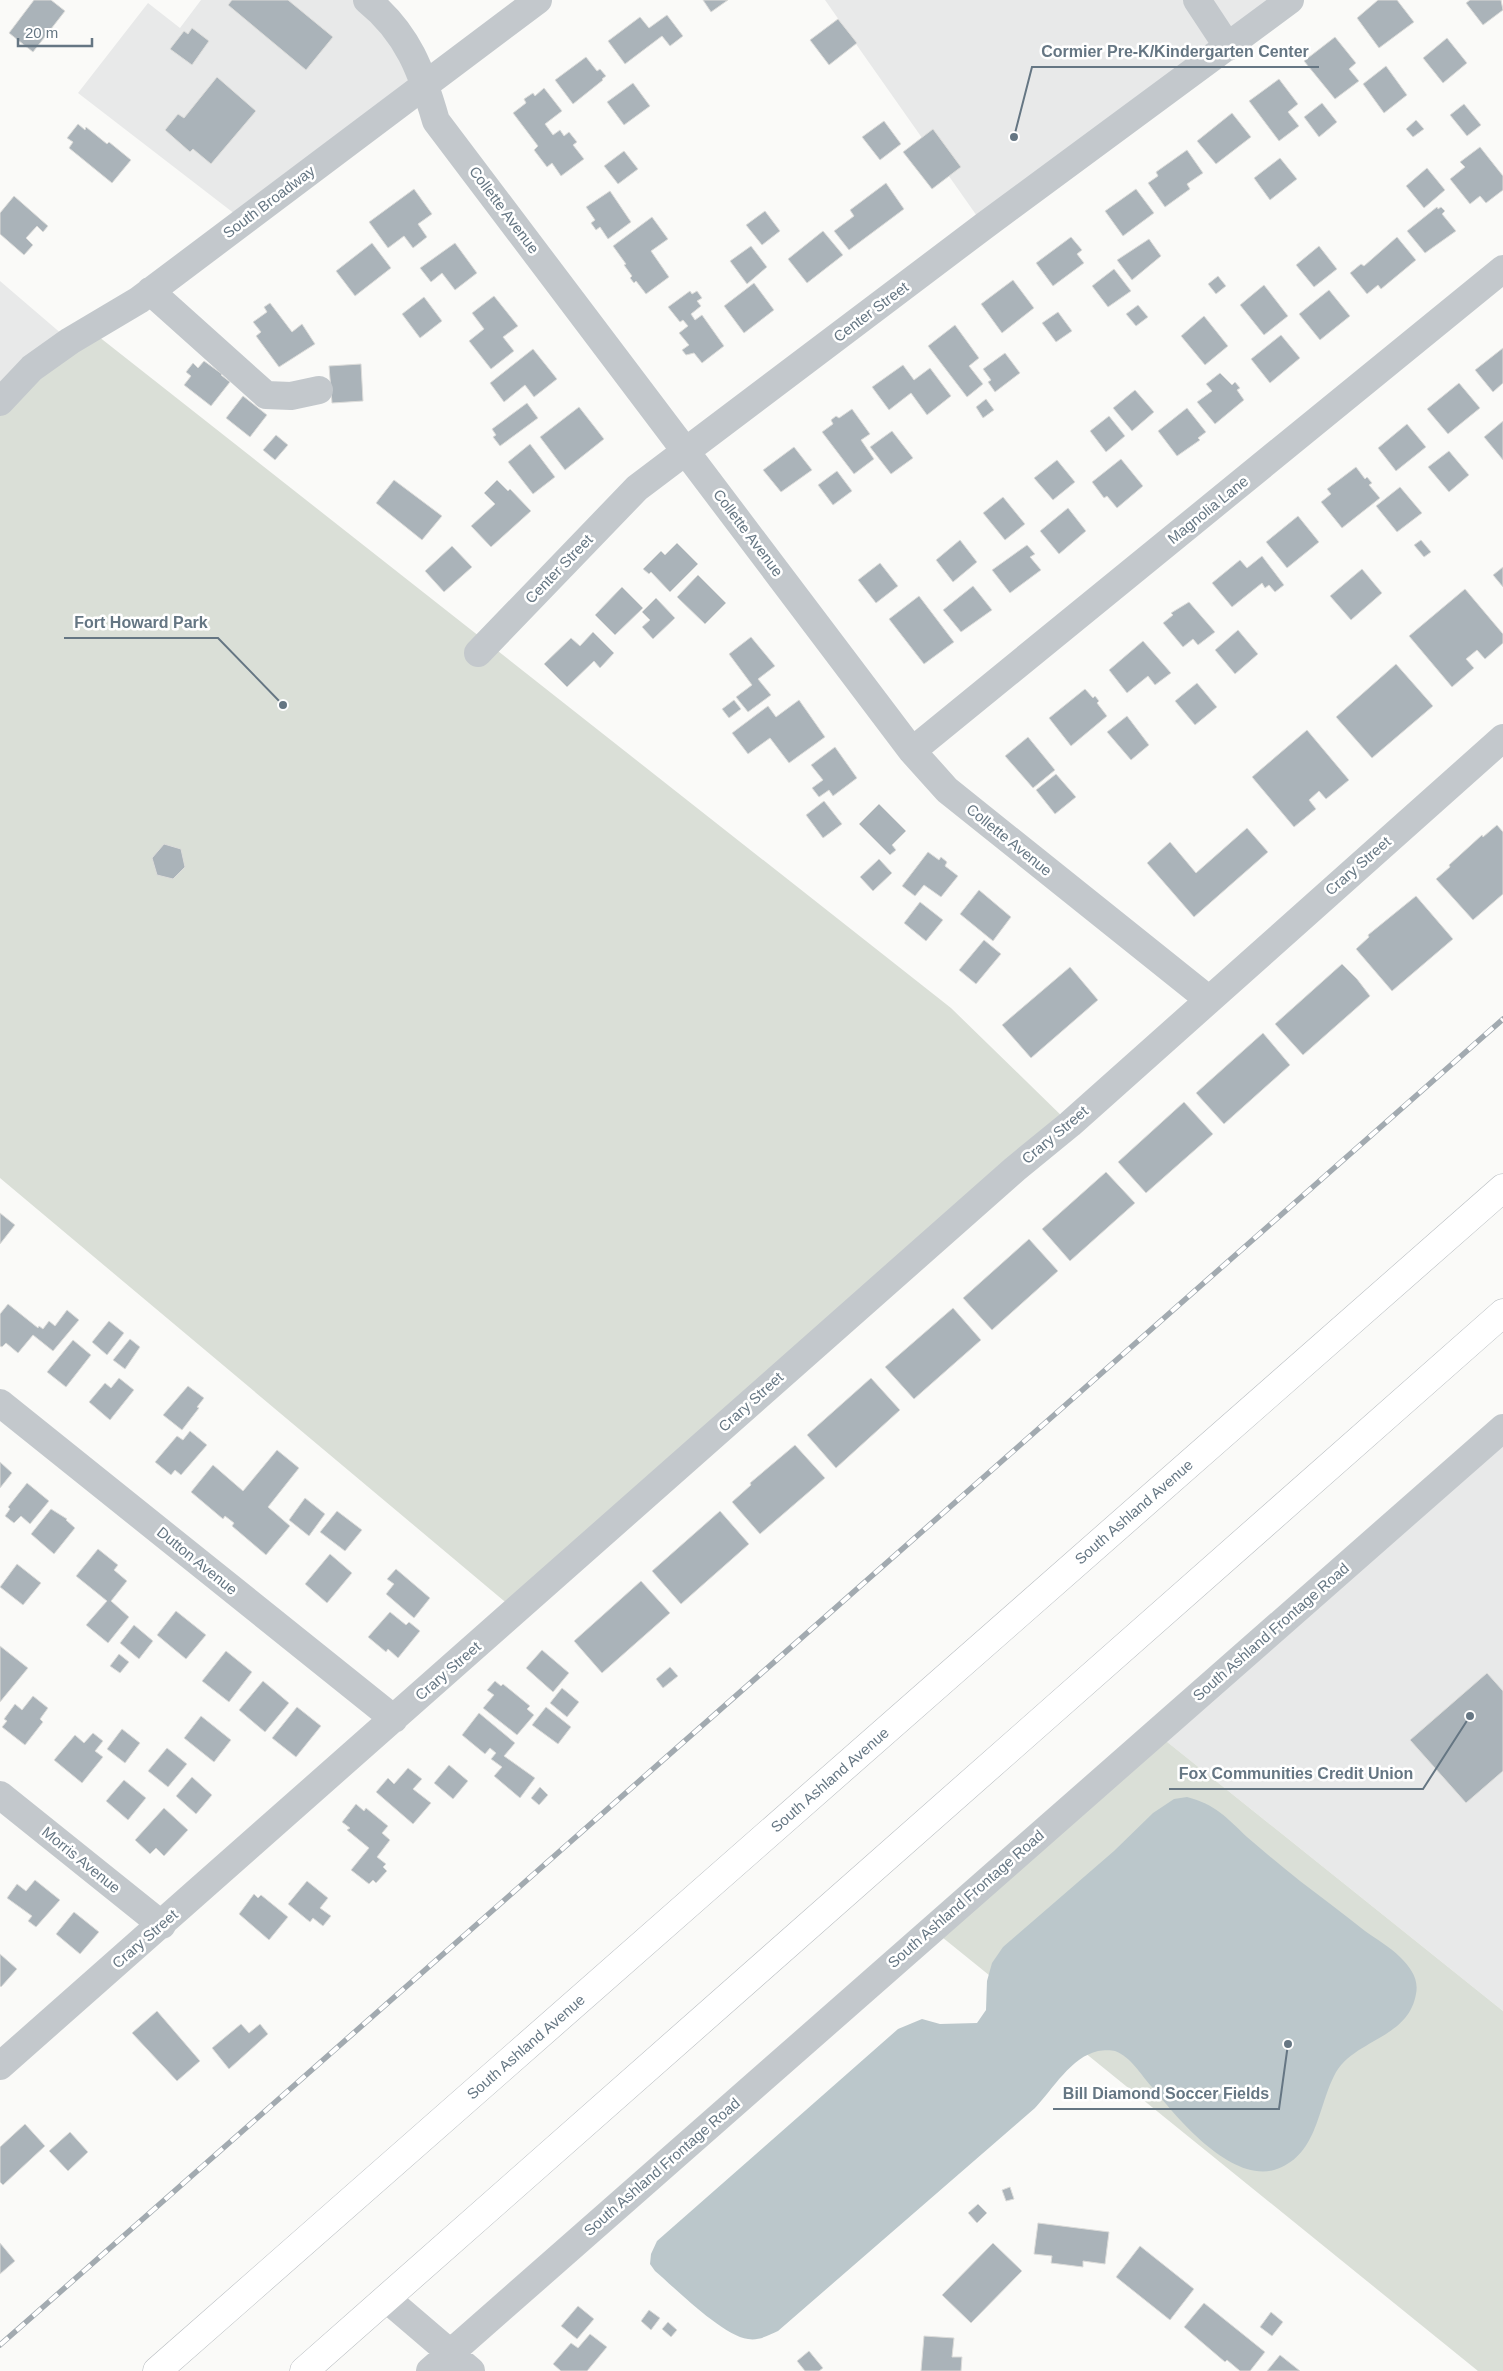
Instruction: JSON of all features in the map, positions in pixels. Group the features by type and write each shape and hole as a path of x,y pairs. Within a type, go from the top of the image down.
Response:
{"main road":[{"name":"South Ashland Avenue","path":"157,2371 1503,1188"},
{"path":"304,2371 1503,1314"}],"street":[{"name":"Collette Avenue","path":"367,0 392,23 410,49 426,86 436,121 912,751 947,790 1208,999"},
{"name":"South Broadway","path":"0,402 32,368 70,341 150,291 426,86 538,0"},
{"path":"1197,0 1228,47"},
{"name":"Center Street","path":"478,653 637,488 984,226 1290,0"},
{"name":"Magnolia Lane","path":"912,751 1503,269"},
{"path":"150,291 266,395 291,396 319,390"},
{"name":"Crary Street","path":"0,2066 162,1925 1009,1174 1070,1124 1503,738"},
{"name":"Dutton Avenue","path":"0,1402 394,1719"},
{"name":"South Ashland Frontage Road","path":"439,2362 1503,1428"},
{"name":"Morris Avenue","path":"0,1795 162,1925"},
{"path":"387,2299 439,2362 471,2371"}],"shaded area":[{"path":"201,0 367,0 426,86 244,221 78,93 148,3 180,28"},
{"path":"825,0 1290,0 984,226"},
{"path":"0,281 70,341 0,402"},
{"path":"89,329 951,1008 1070,1124 516,1611 0,1178 0,402"},
{"path":"1503,1428 1503,2011 1156,1733"},
{"path":"1156,1733 1503,2011 1503,2371 1478,2371 932,1929"},
{"path":"1187,1797 1213,1808 1227,1818 1253,1843 1300,1881 1396,1953 1408,1965 1415,1979 1416,1994 1411,2009 1402,2021 1353,2054 1342,2064 1334,2076 1314,2131 1299,2155 1288,2164 1274,2170 1257,2171 1240,2166 1206,2145 1190,2130 1126,2057 1114,2051 1098,2051 1088,2054 1071,2067 1035,2108 778,2331 756,2339 738,2336 726,2330 700,2311 655,2271 650,2264 651,2254 657,2241 898,2029 922,2019 940,2024 977,2023 986,2010 987,1981 992,1963 1003,1947 1114,1851 1153,1813 1174,1799"}],"building":[{"path":"34,0 51,0 65,11 33,52 9,33"},
{"path":"232,0 288,0 333,37 306,70 228,5"},
{"path":"703,0 728,0 711,12"},
{"path":"1378,0 1397,0 1414,22 1379,48 1357,18"},
{"path":"1470,0 1501,0 1503,10 1483,25 1466,3"},
{"path":"667,15 683,36 670,46 662,36 625,64 608,41 640,17 649,28"},
{"path":"838,19 857,43 829,65 810,40"},
{"path":"192,28 209,41 192,65 170,49 184,31 188,34"},
{"path":"1335,37 1356,63 1349,69 1359,81 1335,99 1304,61"},
{"path":"1447,38 1467,63 1443,83 1423,58"},
{"path":"586,57 597,71 600,69 606,76 573,104 555,80"},
{"path":"1386,66 1407,95 1384,113 1363,84"},
{"path":"217,77 256,111 211,164 193,149 190,152 165,130 178,114 184,118"},
{"path":"1279,79 1298,104 1288,112 1299,126 1279,141 1249,101"},
{"path":"633,83 650,106 624,125 607,102"},
{"path":"544,88 562,111 545,124 553,135 560,130 564,136 569,132 577,142 573,145 584,159 561,176 552,163 547,167 534,150 538,146 513,113 526,103 524,99 533,93 535,96"},
{"path":"1322,103 1337,122 1319,137 1304,117"},
{"path":"1464,104 1481,125 1467,136 1450,115"},
{"path":"1232,113 1251,137 1216,164 1197,141"},
{"path":"1416,120 1424,129 1413,137 1406,129"},
{"path":"884,121 901,144 880,160 862,137"},
{"path":"78,124 85,130 86,127 107,144 109,142 131,160 112,183 69,148 73,142 67,138"},
{"path":"933,129 961,167 932,189 903,152"},
{"path":"1480,147 1503,176 1503,190 1486,203 1480,196 1470,204 1450,179 1465,167 1460,162"},
{"path":"1187,150 1203,173 1187,184 1190,189 1165,207 1148,183 1158,176 1156,172"},
{"path":"624,151 638,169 618,184 604,166"},
{"path":"1280,158 1297,179 1270,200 1254,178"},
{"path":"1427,168 1445,190 1424,208 1406,186"},
{"path":"886,183 904,209 849,250 834,231 854,216 850,210"},
{"path":"414,189 432,214 418,224 427,237 413,248 404,236 388,248 369,222"},
{"path":"1136,189 1154,213 1123,236 1105,211"},
{"path":"610,191 631,222 608,239 600,227 596,230 591,223 595,220 586,207"},
{"path":"14,196 48,226 43,232 37,226 26,238 33,245 24,255 0,234 0,213"},
{"path":"1437,207 1438,209 1441,207 1445,211 1442,214 1456,231 1425,253 1407,231"},
{"path":"765,211 780,231 762,245 746,225"},
{"path":"652,217 668,239 651,251 669,277 646,294 636,281 634,283 630,278 632,276 624,265 626,264 613,246"},
{"path":"823,231 843,255 807,283 788,259"},
{"path":"1071,237 1082,250 1077,254 1084,263 1053,286 1036,263"},
{"path":"1397,237 1416,260 1381,289 1378,285 1367,294 1350,273 1361,264 1364,266"},
{"path":"1149,239 1161,256 1132,280 1117,260"},
{"path":"372,243 391,268 355,296 336,271"},
{"path":"455,243 477,273 455,290 442,273 431,282 420,268"},
{"path":"751,246 767,267 747,284 730,261"},
{"path":"1319,246 1337,269 1314,287 1296,265"},
{"path":"1114,269 1131,291 1108,307 1092,286"},
{"path":"1218,276 1226,286 1216,294 1208,284"},
{"path":"1013,280 1034,308 1002,333 981,304"},
{"path":"754,283 774,310 744,333 724,306"},
{"path":"1264,285 1288,316 1264,335 1240,305"},
{"path":"1329,290 1350,316 1320,340 1299,314"},
{"path":"690,291 692,294 697,291 702,298 697,301 701,306 691,314 695,320 702,315 724,346 702,363 694,353 686,355 682,350 689,345 679,333 688,326 683,320 680,322 668,307"},
{"path":"494,296 518,326 503,337 514,351 491,369 469,341 484,329 472,313"},
{"path":"424,297 442,321 420,338 402,314"},
{"path":"270,303 292,332 302,324 315,344 279,367 256,336 261,332 253,322 267,312 264,307"},
{"path":"1138,305 1148,317 1136,326 1126,314"},
{"path":"1058,312 1072,331 1056,342 1042,323"},
{"path":"1204,316 1228,346 1205,365 1181,336"},
{"path":"955,325 979,358 969,366 983,384 967,397 928,346"},
{"path":"1281,335 1300,358 1270,383 1251,359"},
{"path":"1503,348 1503,383 1493,392 1475,370"},
{"path":"533,349 557,379 534,397 525,385 504,402 490,383"},
{"path":"1005,353 1020,373 995,392 988,382 991,380 983,369"},
{"path":"204,361 230,382 211,406 184,385 191,376 186,372 193,363 198,368"},
{"path":"361,364 363,401 332,403 329,366"},
{"path":"903,365 914,380 930,368 951,396 927,415 911,393 889,410 872,387"},
{"path":"1220,373 1232,385 1235,382 1240,388 1237,390 1244,400 1215,424 1197,402 1212,391 1206,384"},
{"path":"1459,383 1480,408 1448,434 1427,409"},
{"path":"1135,390 1154,412 1132,431 1113,408"},
{"path":"243,396 267,415 250,437 226,418"},
{"path":"986,399 994,410 983,418 976,407"},
{"path":"527,403 538,418 500,446 493,437 496,435 492,429"},
{"path":"579,407 604,439 565,470 540,437"},
{"path":"1187,408 1206,432 1198,438 1200,440 1177,456 1158,431"},
{"path":"852,409 870,434 861,440 874,459 854,474 822,432 833,424 831,420 836,416 839,418"},
{"path":"1109,416 1125,436 1106,452 1090,431"},
{"path":"1503,421 1503,460 1484,437"},
{"path":"1407,424 1426,447 1396,471 1378,448"},
{"path":"892,431 913,458 891,474 870,447"},
{"path":"276,435 288,445 275,460 263,450"},
{"path":"530,444 555,477 533,494 508,462"},
{"path":"794,447 812,470 781,492 763,470"},
{"path":"1449,451 1469,475 1449,492 1428,467"},
{"path":"1121,459 1143,486 1117,508 1107,496 1104,498 1092,482"},
{"path":"1057,460 1075,482 1053,500 1034,478"},
{"path":"1356,467 1365,479 1367,477 1372,483 1369,485 1380,498 1342,528 1321,502 1331,494 1327,489"},
{"path":"837,471 852,491 833,505 818,485"},
{"path":"394,480 442,516 422,540 376,503"},
{"path":"497,480 508,491 510,489 531,511 491,547 471,526 495,504 484,493"},
{"path":"1400,487 1422,513 1397,532 1376,506"},
{"path":"1003,497 1025,524 1005,540 983,513"},
{"path":"1068,508 1086,531 1059,554 1040,531"},
{"path":"1298,516 1319,542 1287,568 1266,542"},
{"path":"960,540 977,562 953,582 936,560"},
{"path":"1421,540 1431,552 1424,557 1414,545"},
{"path":"677,543 698,564 670,592 651,572 649,574 643,569 661,551 665,555"},
{"path":"1027,545 1035,554 1030,557 1041,570 1010,593 992,570"},
{"path":"452,546 472,567 444,592 425,571"},
{"path":"1262,556 1284,585 1275,592 1269,585 1265,588 1262,583 1232,607 1212,583 1240,560 1247,568"},
{"path":"880,563 898,586 876,603 858,580"},
{"path":"1503,567 1503,587 1493,575"},
{"path":"1362,569 1382,593 1351,620 1330,596"},
{"path":"698,575 726,603 705,624 677,597"},
{"path":"973,586 992,610 961,632 943,610"},
{"path":"622,587 643,608 615,635 595,615"},
{"path":"1465,589 1503,634 1503,643 1485,659 1477,650 1466,659 1474,668 1452,687 1409,636"},
{"path":"919,596 954,642 924,664 889,619"},
{"path":"656,598 675,618 653,639 642,627 650,620 642,612"},
{"path":"1189,602 1215,632 1198,645 1193,639 1183,647 1163,623 1173,615 1171,613"},
{"path":"1238,630 1258,654 1235,674 1215,650"},
{"path":"593,632 614,653 600,668 594,661 567,687 544,664 571,638 580,646"},
{"path":"751,637 775,666 758,679 771,695 748,712 736,697 752,685 729,654"},
{"path":"1143,641 1171,673 1155,685 1148,676 1127,693 1109,670"},
{"path":"1396,664 1433,706 1372,758 1336,717"},
{"path":"1197,683 1217,707 1195,725 1175,701"},
{"path":"1085,689 1093,698 1095,696 1099,701 1097,703 1107,716 1071,746 1049,718"},
{"path":"734,700 741,709 729,718 722,709"},
{"path":"799,700 825,737 789,763 770,738 748,754 732,733 768,706 776,717"},
{"path":"1127,716 1149,745 1131,760 1107,732"},
{"path":"1307,730 1349,780 1326,799 1319,791 1309,800 1316,809 1294,827 1252,777"},
{"path":"1028,737 1055,770 1033,788 1005,756"},
{"path":"835,747 857,778 833,796 829,790 819,797 812,788 823,780 811,765"},
{"path":"1056,774 1076,797 1055,814 1036,790"},
{"path":"824,801 842,824 823,838 806,815"},
{"path":"879,804 906,831 892,845 896,850 890,855 859,824"},
{"path":"1497,825 1503,832 1503,894 1473,920 1436,879 1482,835 1483,837"},
{"path":"1247,828 1268,852 1194,917 1147,863 1170,842 1196,873"},
{"path":"164,844 181,849 185,867 173,879 157,875 152,858"},
{"path":"928,852 939,860 941,857 947,862 945,866 958,876 941,897 924,885 915,896 902,886"},
{"path":"879,859 892,873 873,891 860,877"},
{"path":"979,890 1011,917 993,941 960,914"},
{"path":"1416,896 1453,939 1392,991 1356,949 1369,937 1368,935"},
{"path":"920,902 943,920 926,941 904,923"},
{"path":"984,940 1001,954 976,984 959,970"},
{"path":"1342,964 1370,996 1303,1055 1275,1024"},
{"path":"1070,967 1098,1000 1031,1058 1002,1025"},
{"path":"1263,1033 1290,1065 1224,1124 1196,1093"},
{"path":"1184,1102 1213,1134 1146,1193 1118,1162"},
{"path":"1106,1172 1135,1203 1070,1261 1042,1229"},
{"path":"0,1213 15,1225 0,1244"},
{"path":"1029,1239 1058,1271 992,1330 963,1298"},
{"path":"8,1304 38,1328 39,1326 43,1329 49,1321 55,1326 67,1310 79,1320 53,1351 33,1335 18,1353 6,1343 2,1347 0,1346 0,1314"},
{"path":"953,1308 981,1340 914,1399 885,1367"},
{"path":"109,1321 124,1333 107,1355 92,1342"},
{"path":"130,1339 140,1347 125,1369 113,1360"},
{"path":"73,1340 91,1355 66,1387 47,1372"},
{"path":"119,1378 134,1390 110,1420 89,1402 105,1383 111,1388"},
{"path":"871,1378 900,1410 836,1468 807,1435"},
{"path":"188,1386 204,1398 197,1407 199,1408 182,1430 163,1415"},
{"path":"190,1431 207,1445 181,1475 175,1470 171,1475 155,1462 177,1436 183,1440"},
{"path":"795,1445 825,1478 760,1534 732,1502 751,1485 750,1483"},
{"path":"277,1450 299,1468 268,1507 290,1526 266,1555 232,1526 234,1523 225,1516 223,1519 191,1492 213,1465 243,1491"},
{"path":"0,1462 12,1473 0,1488"},
{"path":"27,1483 49,1501 30,1524 21,1516 14,1523 5,1516 10,1509 8,1507"},
{"path":"305,1498 325,1514 309,1536 289,1520"},
{"path":"51,1509 67,1519 75,1528 54,1554 31,1534"},
{"path":"337,1511 362,1530 345,1551 320,1532"},
{"path":"720,1511 749,1544 681,1604 652,1571"},
{"path":"98,1549 118,1565 114,1570 127,1581 111,1601 129,1617 108,1643 86,1625 107,1601 76,1576"},
{"path":"330,1554 352,1573 327,1603 305,1584"},
{"path":"17,1564 41,1583 23,1605 0,1587"},
{"path":"396,1569 430,1598 414,1618 386,1594 394,1584 387,1579"},
{"path":"641,1581 670,1613 602,1673 574,1641"},
{"path":"176,1611 206,1635 186,1659 157,1635"},
{"path":"390,1612 406,1625 409,1622 420,1631 398,1658 388,1649 386,1652 368,1637"},
{"path":"134,1625 153,1641 139,1659 120,1643"},
{"path":"0,1646 28,1668 0,1702"},
{"path":"542,1650 569,1673 553,1692 526,1668"},
{"path":"226,1651 252,1672 229,1702 202,1681"},
{"path":"119,1654 129,1662 120,1673 110,1666"},
{"path":"670,1667 678,1676 663,1688 656,1679"},
{"path":"1487,1673 1503,1691 1503,1771 1466,1803 1410,1740"},
{"path":"263,1681 289,1703 265,1732 239,1710"},
{"path":"495,1681 501,1686 503,1684 530,1706 527,1709 534,1715 517,1735 483,1708 494,1695 487,1690"},
{"path":"562,1688 579,1702 567,1717 550,1703"},
{"path":"33,1696 48,1708 40,1719 43,1722 25,1745 2,1727 7,1721 4,1719 15,1704 22,1710"},
{"path":"297,1707 321,1726 296,1757 272,1738"},
{"path":"546,1707 571,1727 558,1744 532,1725"},
{"path":"479,1713 515,1743 504,1756 535,1778 520,1798 494,1776 502,1767 491,1759 496,1753 490,1748 485,1754 462,1735"},
{"path":"201,1716 231,1740 214,1762 184,1738"},
{"path":"122,1729 140,1743 125,1763 107,1749"},
{"path":"93,1733 103,1741 95,1751 103,1757 82,1783 54,1760 75,1735 84,1743"},
{"path":"167,1748 187,1764 168,1787 148,1771"},
{"path":"449,1765 468,1781 453,1799 434,1783"},
{"path":"408,1768 422,1779 413,1789 431,1803 413,1824 376,1792 388,1778 394,1784"},
{"path":"192,1777 212,1795 196,1814 176,1796"},
{"path":"124,1780 146,1798 128,1820 106,1801"},
{"path":"540,1787 548,1795 539,1805 531,1798"},
{"path":"356,1804 364,1811 366,1808 388,1826 382,1833 390,1840 377,1857 386,1864 383,1867 387,1871 376,1883 373,1880 369,1884 351,1870 369,1848 347,1830 350,1828 342,1822"},
{"path":"164,1808 188,1830 164,1856 156,1848 150,1854 135,1840"},
{"path":"35,1880 60,1900 36,1927 28,1921 32,1916 7,1898 17,1884 26,1891"},
{"path":"307,1881 328,1898 320,1908 331,1916 323,1926 313,1918 310,1922 288,1904"},
{"path":"254,1894 258,1898 261,1895 288,1917 269,1940 239,1914"},
{"path":"74,1912 99,1932 80,1954 56,1934"},
{"path":"0,1954 17,1969 1,1987 0,1986"},
{"path":"157,2011 200,2061 177,2081 132,2033"},
{"path":"241,2024 249,2033 260,2024 268,2034 229,2069 212,2048"},
{"path":"25,2124 45,2146 3,2185 0,2182 0,2147"},
{"path":"70,2132 88,2152 68,2171 49,2151"},
{"path":"1010,2187 1014,2199 1006,2201 1002,2190"},
{"path":"978,2204 987,2213 977,2223 968,2213"},
{"path":"1038,2223 1109,2232 1105,2264 1083,2261 1083,2267 1051,2263 1052,2256 1034,2254"},
{"path":"0,2243 15,2261 0,2274"},
{"path":"993,2243 1022,2271 971,2323 942,2295"},
{"path":"1140,2246 1194,2289 1170,2320 1116,2277"},
{"path":"1204,2303 1265,2352 1250,2371 1240,2371 1227,2360 1225,2362 1184,2327"},
{"path":"578,2306 594,2319 577,2339 561,2326"},
{"path":"649,2310 660,2318 651,2330 641,2321"},
{"path":"1271,2312 1283,2322 1272,2336 1260,2327"},
{"path":"668,2322 677,2330 671,2337 662,2329"},
{"path":"590,2334 607,2347 587,2371 561,2371 553,2364 571,2343 578,2348"},
{"path":"924,2336 954,2338 952,2357 962,2357 961,2371 921,2371"},
{"path":"809,2351 823,2368 819,2371 805,2371 797,2361"},
{"path":"1280,2355 1300,2371 1267,2371"}],"railway":[{"path":"0,2345 1503,1019"}],"place":[{"name":"Cormier Pre-K/Kindergarten Center","path":"1014,137"},
{"name":"Fort Howard Park","path":"283,705"},
{"name":"Fox Communities Credit Union","path":"1470,1716"},
{"name":"Bill Diamond Soccer Fields","path":"1288,2044"}]}
